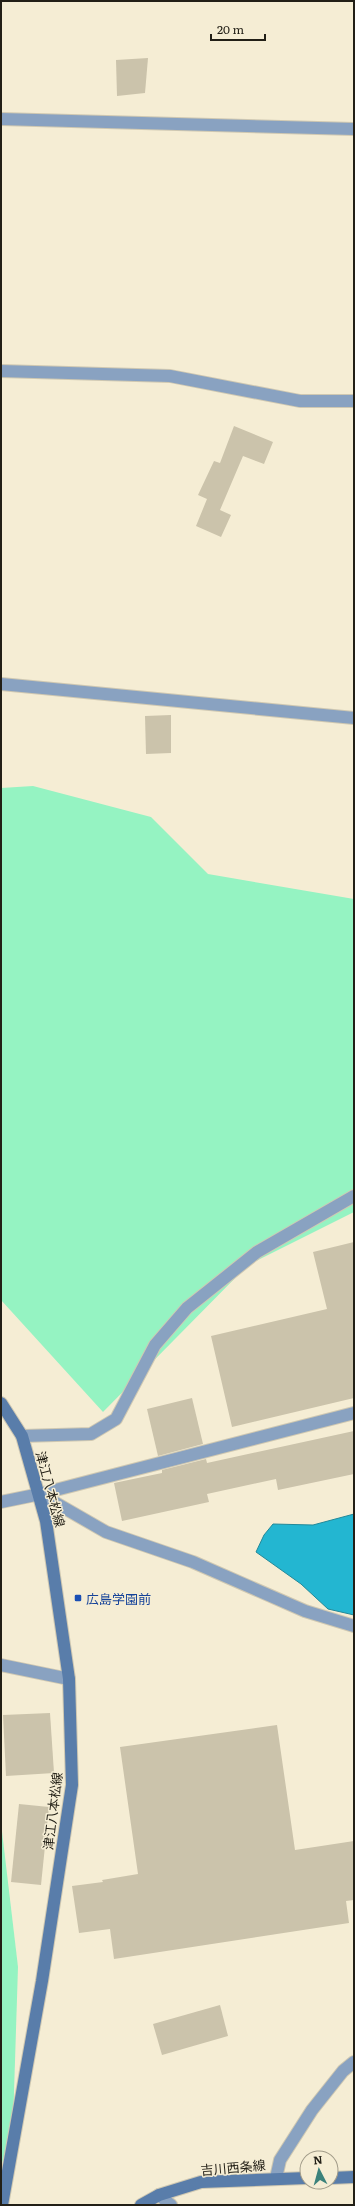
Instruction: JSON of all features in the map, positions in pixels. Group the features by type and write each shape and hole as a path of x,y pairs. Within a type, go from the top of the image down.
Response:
{"main road":[{"name":"津江八本松線","path":"1,1403 22,1436 40,1494 46,1521 69,1679 72,1785 42,1981 2,2205"},
{"name":"吉川西条線","path":"141,2205 159,2195 201,2182 299,2178"},
{"path":"339,2178 354,2178"}],"street":[{"path":"1,119 354,129"},
{"path":"1,372 170,376 300,401 354,401"},
{"path":"1,684 354,718"},
{"path":"22,1436 91,1434 116,1420 156,1345 187,1308 257,1252 354,1196"},
{"path":"1,1502 40,1494 354,1413"},
{"path":"40,1494 106,1532 193,1562 305,1611 354,1626"},
{"path":"1,1665 69,1679"},
{"path":"276,2178 280,2160 312,2110 343,2071 354,2062"},
{"path":"159,2195 171,2205"}],"green space":[{"path":"33,786 151,817 208,874 354,899 354,1212 248,1265 103,1412 1,1300 1,788"},
{"path":"1,1823 18,1967 13,2124 1,2167"}],"water":[{"path":"354,1514 354,1615 328,1609 301,1584 256,1552 264,1535 273,1524 313,1525"}],"building":[{"path":"148,58 145,93 117,96 116,60"},
{"path":"234,426 273,442 264,464 243,456 220,510 231,515 221,537 196,526 207,499 198,495 214,461 220,463"},
{"path":"171,715 171,753 146,754 145,716"},
{"path":"354,1242 354,1398 232,1427 211,1336 327,1309 313,1252"},
{"path":"192,1398 203,1444 158,1456 147,1409"},
{"path":"354,1431 354,1474 278,1490 276,1479 207,1494 209,1502 122,1521 114,1483 162,1473 162,1470 206,1459 207,1463"},
{"path":"50,1713 54,1773 6,1776 3,1715"},
{"path":"277,1725 295,1850 354,1841 354,1900 346,1901 349,1923 114,1959 110,1929 79,1933 72,1886 103,1882 102,1880 138,1874 120,1747"},
{"path":"19,1804 49,1807 41,1885 11,1882"},
{"path":"220,2005 228,2036 162,2055 153,2024"}],"place":[{"name":"広島学園前","path":"78,1598"}]}
